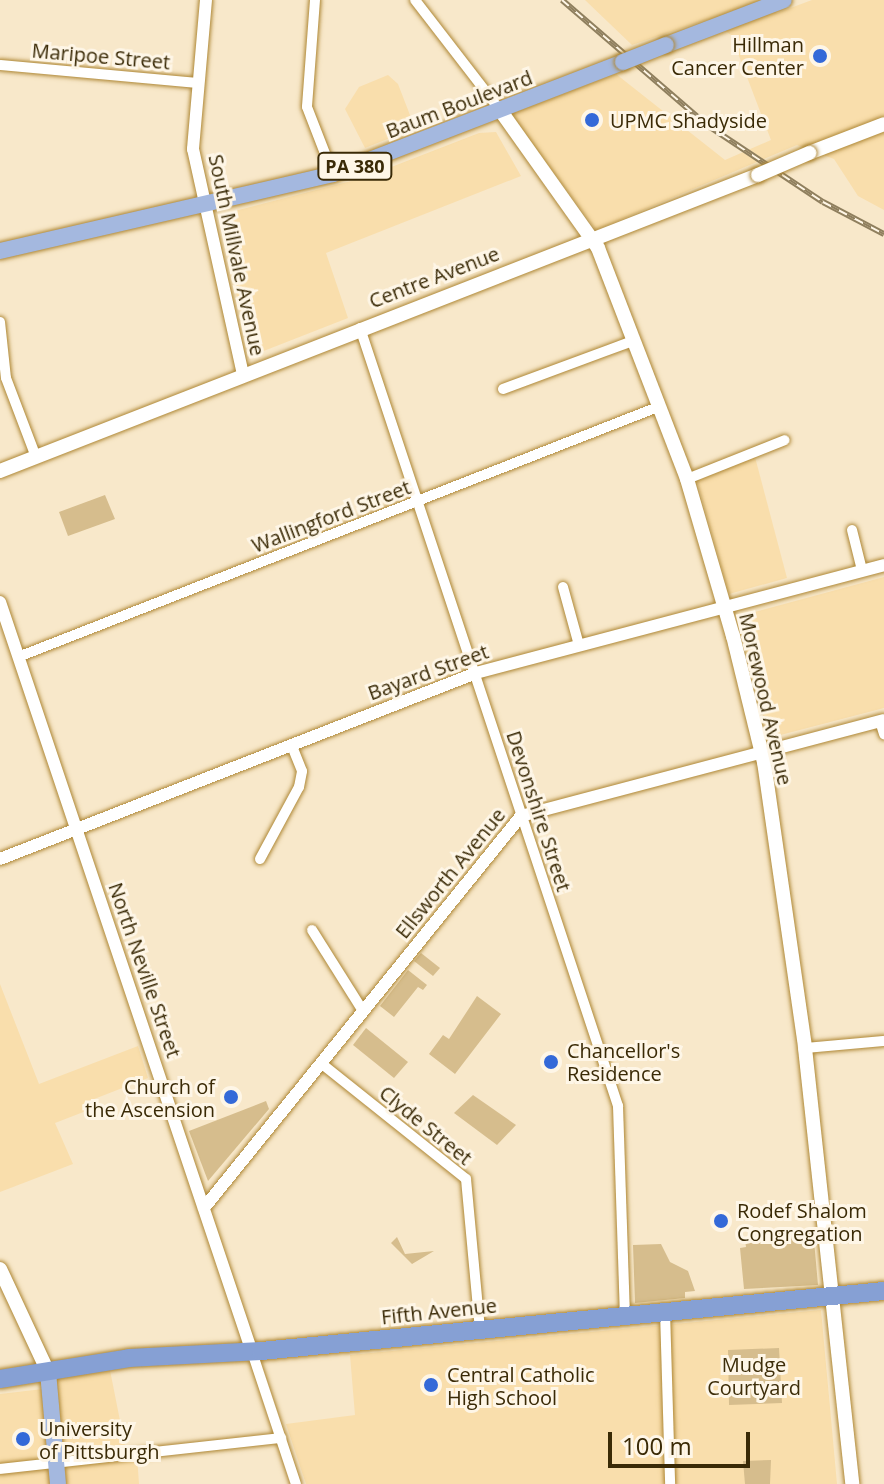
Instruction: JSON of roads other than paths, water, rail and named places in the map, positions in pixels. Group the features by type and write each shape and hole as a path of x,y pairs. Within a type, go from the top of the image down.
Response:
{"highway":[{"name":"Fifth Avenue","path":"0,1379 129,1358 252,1352 884,1291"}],"main road":[{"name":"Baum Boulevard","path":"0,251 333,174 781,0"},
{"name":"Morewood Avenue","path":"500,110 593,238 687,479 762,752 805,1048 852,1484"},
{"name":"Centre Avenue","path":"0,471 884,124"},
{"path":"0,1269 48,1372 58,1484"}],"street":[{"name":"South Millvale Avenue","path":"206,0 193,149 243,375"},
{"path":"315,0 307,107 333,174"},
{"name":"Morewood Avenue","path":"418,3 500,110"},
{"name":"Maripoe Street","path":"0,65 198,83"},
{"path":"0,322 6,378 36,457"},
{"name":"Devonshire Street","path":"360,328 618,1106 625,1316"},
{"path":"503,389 633,341"},
{"name":"Wallingford Street","path":"18,657 658,407"},
{"path":"687,479 785,440"},
{"path":"852,530 862,570"},
{"name":"Bayard Street","path":"0,859 476,673 884,565"},
{"path":"563,587 579,645"},
{"name":"North Neville Street","path":"0,602 252,1352"},
{"name":"Ellsworth Avenue","path":"204,1208 521,816 762,752 883,725"},
{"path":"260,859 299,787 302,771 292,746"},
{"path":"312,930 363,1011"},
{"path":"805,1048 884,1041"},
{"name":"Clyde Street","path":"322,1064 466,1179 480,1330"},
{"path":"665,1311 670,1484"},
{"path":"252,1352 296,1484"},
{"path":"0,1469 281,1438"}],"railway":[{"path":"562,0 707,125 823,202 884,234"}],"place":[{"name":"Hillman Cancer Center","path":"820,56"},
{"name":"UPMC Shadyside","path":"592,120"},
{"name":"Chancellor's Residence","path":"551,1062"},
{"name":"Church of the Ascension","path":"231,1097"},
{"name":"Rodef Shalom Congregation","path":"721,1221"},
{"name":"Central Catholic High School","path":"431,1385"},
{"name":"University of Pittsburgh","path":"23,1439"}],"park label":[{"name":"Mudge Courtyard","path":"754,1376"}]}
